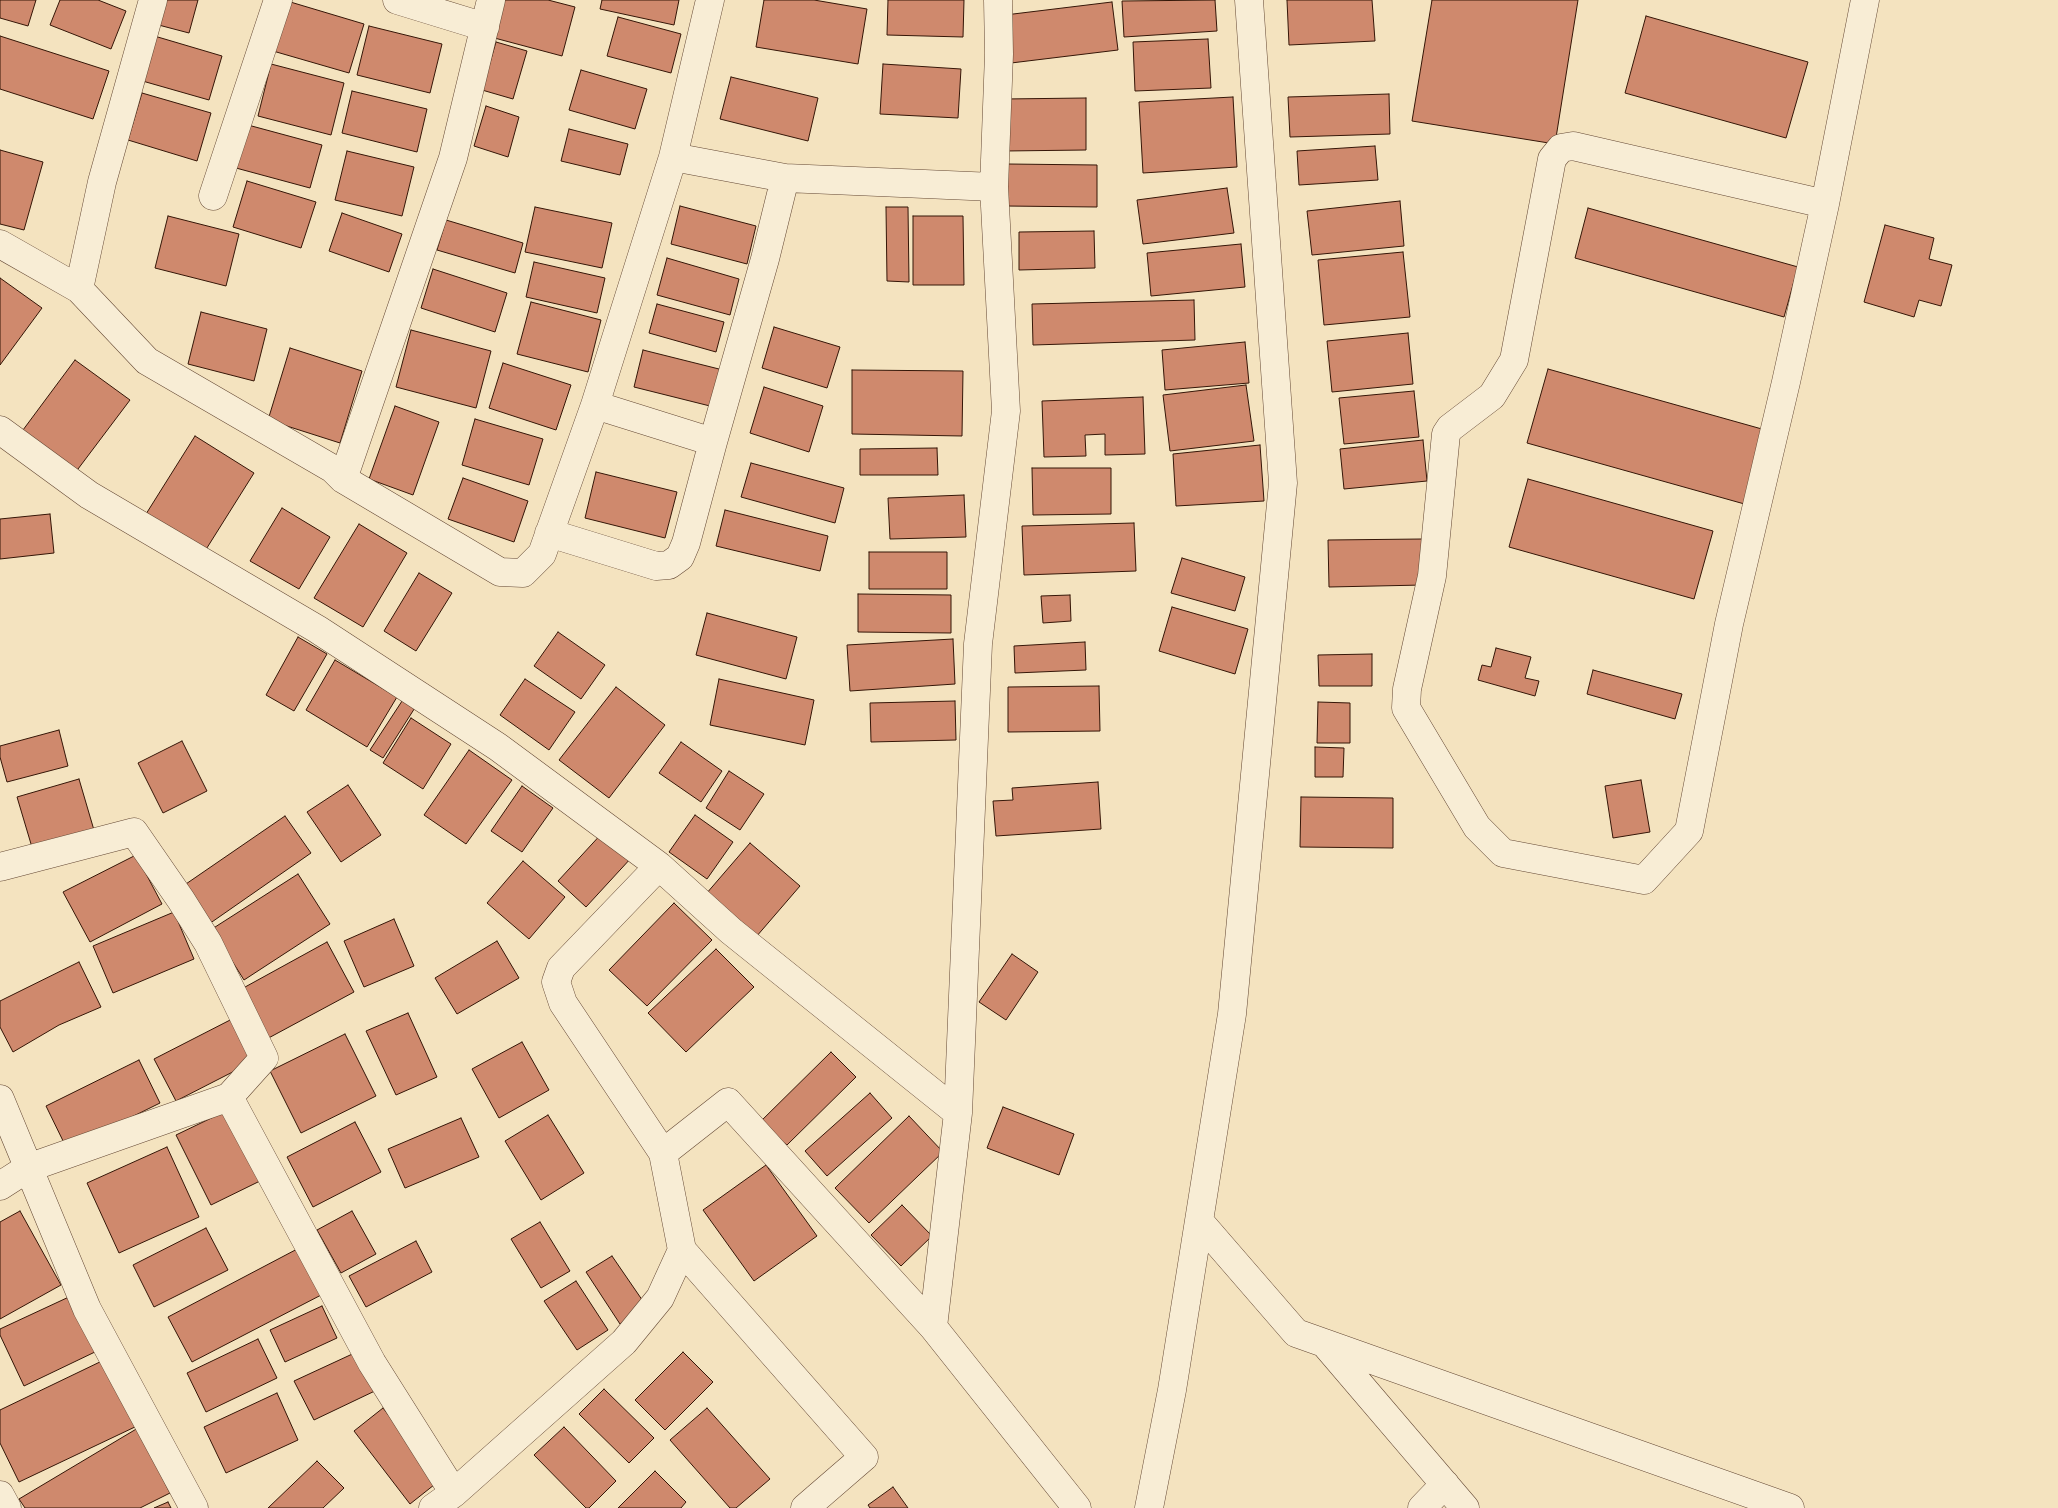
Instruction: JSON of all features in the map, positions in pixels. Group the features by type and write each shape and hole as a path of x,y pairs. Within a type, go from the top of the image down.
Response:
{"street":[{"path":"79,289 102,182 153,0"},
{"path":"213,196 278,0"},
{"path":"397,0 485,27"},
{"path":"343,479 453,158 491,0"},
{"path":"0,244 79,289 147,361 333,470 343,479 500,572 523,573 542,554 595,405 673,157 710,0"},
{"path":"933,1328 958,1113 978,644 1006,411 994,187 999,54 998,0"},
{"path":"1149,1508 1172,1390 1232,1014 1283,483 1249,0"},
{"path":"1825,204 1573,146 1561,148 1552,159 1514,360 1492,396 1450,428 1446,434 1432,576 1407,689 1406,708 1477,827 1503,853 1644,880 1689,831 1729,624 1786,382 1825,204 1866,0"},
{"path":"673,157 785,178 994,187"},
{"path":"549,533 656,566 669,565 680,557 686,543 765,259 785,178"},
{"path":"595,405 713,442"},
{"path":"0,430 103,504 316,629 498,747 659,866 731,931 958,1113"},
{"path":"0,867 134,832 208,943 264,1058 229,1097 28,1168 0,1186"},
{"path":"659,866 561,968 556,982 563,1003 664,1153 682,1250 864,1457 805,1508"},
{"path":"229,1097 372,1363 443,1500 624,1342 660,1298 682,1250"},
{"path":"0,1099 87,1309 194,1508"},
{"path":"664,1153 728,1102 933,1328 1077,1508"},
{"path":"1199,1221 1296,1333 1790,1508"},
{"path":"1324,1343 1465,1508"},
{"path":"1422,1508 1445,1484"},
{"path":"0,1495 7,1508"}],"building":[{"path":"0,0 36,0 28,26 0,18"},
{"path":"60,0 98,0 126,11 111,49 50,25"},
{"path":"157,0 198,0 189,33 151,23"},
{"path":"496,0 548,0 575,7 562,56 487,36"},
{"path":"602,0 679,0 674,25 600,9"},
{"path":"764,0 814,0 867,9 858,64 756,47"},
{"path":"888,0 964,0 963,37 887,35"},
{"path":"1215,0 1217,31 1124,37 1122,1"},
{"path":"1287,0 1372,0 1375,41 1289,45"},
{"path":"1432,0 1578,0 1555,144 1412,121"},
{"path":"287,1 364,24 349,73 273,51"},
{"path":"1112,2 1118,50 1011,63 1005,15"},
{"path":"1646,16 1808,62 1786,138 1625,93"},
{"path":"618,17 681,34 671,73 607,56"},
{"path":"369,26 442,44 430,93 357,75"},
{"path":"151,35 222,56 209,100 139,80"},
{"path":"0,36 109,71 93,119 0,89"},
{"path":"1208,39 1211,88 1135,91 1133,42"},
{"path":"496,42 527,51 513,99 482,90"},
{"path":"271,64 344,83 331,135 258,116"},
{"path":"883,64 961,69 958,118 880,114"},
{"path":"581,70 647,89 635,129 569,110"},
{"path":"731,77 818,98 808,141 720,119"},
{"path":"352,91 427,109 417,152 342,133"},
{"path":"142,93 211,113 197,161 128,140"},
{"path":"1389,94 1390,134 1290,137 1288,97"},
{"path":"1233,97 1237,167 1143,173 1139,102"},
{"path":"1086,98 1086,150 1005,151 1004,99"},
{"path":"486,106 519,117 508,157 474,146"},
{"path":"248,125 322,145 310,188 236,168"},
{"path":"569,129 628,144 620,175 561,161"},
{"path":"1375,146 1378,180 1299,185 1297,151"},
{"path":"0,150 43,162 24,230 0,224"},
{"path":"347,151 414,167 402,216 335,200"},
{"path":"1007,164 1097,165 1097,207 1006,206"},
{"path":"247,181 316,202 301,248 233,227"},
{"path":"1227,188 1234,233 1143,244 1137,200"},
{"path":"1400,201 1404,246 1312,255 1307,211"},
{"path":"680,206 756,226 747,264 671,244"},
{"path":"535,207 612,223 602,268 525,252"},
{"path":"886,207 908,207 909,282 887,281"},
{"path":"1588,208 1798,267 1784,317 1575,258"},
{"path":"342,213 402,234 389,272 329,251"},
{"path":"168,216 239,234 226,286 155,268"},
{"path":"913,216 963,216 964,285 913,285"},
{"path":"446,220 523,243 515,273 437,250"},
{"path":"1885,225 1934,238 1929,259 1952,265 1941,306 1919,300 1914,317 1864,302"},
{"path":"1094,231 1095,268 1019,270 1019,232"},
{"path":"1241,244 1245,287 1151,296 1147,253"},
{"path":"1403,252 1410,317 1324,325 1318,260"},
{"path":"667,258 739,279 730,315 657,295"},
{"path":"534,262 605,278 597,313 526,297"},
{"path":"433,269 507,293 495,332 421,308"},
{"path":"0,278 42,308 0,365"},
{"path":"1194,300 1195,340 1033,345 1032,304"},
{"path":"531,302 601,320 588,372 517,354"},
{"path":"657,304 724,322 716,352 649,333"},
{"path":"201,312 267,329 254,381 188,364"},
{"path":"774,327 840,347 827,388 762,368"},
{"path":"411,330 491,351 476,408 396,387"},
{"path":"1408,333 1413,384 1332,392 1327,341"},
{"path":"1245,342 1249,383 1165,390 1162,350"},
{"path":"290,348 362,371 340,443 268,420"},
{"path":"643,350 727,371 718,408 634,387"},
{"path":"75,360 130,400 75,473 20,434"},
{"path":"503,363 571,385 556,430 489,408"},
{"path":"1548,369 1769,431 1748,505 1527,443"},
{"path":"852,370 963,371 962,436 852,434"},
{"path":"1246,385 1254,441 1170,451 1163,395"},
{"path":"764,387 823,406 809,452 750,433"},
{"path":"1414,391 1419,437 1344,444 1339,398"},
{"path":"1143,397 1145,454 1105,455 1105,434 1085,435 1086,456 1044,457 1042,401"},
{"path":"395,406 439,422 413,495 369,479"},
{"path":"475,419 543,439 529,485 462,465"},
{"path":"195,436 254,473 205,551 146,514"},
{"path":"1423,440 1427,481 1344,489 1340,449"},
{"path":"1260,445 1264,501 1176,506 1173,454"},
{"path":"937,448 938,475 860,475 860,449"},
{"path":"751,463 844,488 835,523 741,497"},
{"path":"1032,468 1111,468 1111,514 1033,515"},
{"path":"596,472 677,492 665,538 585,518"},
{"path":"463,478 528,501 514,542 448,519"},
{"path":"1528,479 1713,531 1694,599 1509,547"},
{"path":"964,495 966,537 890,539 888,498"},
{"path":"282,508 330,537 299,589 250,561"},
{"path":"725,510 828,536 820,571 716,546"},
{"path":"50,514 54,553 0,559 0,519"},
{"path":"1134,523 1136,571 1024,575 1022,526"},
{"path":"359,524 407,553 363,627 314,598"},
{"path":"1423,539 1423,585 1329,587 1328,540"},
{"path":"869,552 947,552 947,589 869,589"},
{"path":"1182,558 1245,577 1235,611 1171,593"},
{"path":"419,573 452,593 416,651 384,631"},
{"path":"858,594 951,595 951,633 858,632"},
{"path":"1070,595 1071,621 1043,623 1041,596"},
{"path":"1172,607 1248,629 1235,674 1159,651"},
{"path":"707,613 797,637 786,679 696,655"},
{"path":"558,632 605,665 581,699 534,666"},
{"path":"298,637 327,654 294,711 266,695"},
{"path":"953,639 955,684 850,691 847,645"},
{"path":"1085,642 1086,670 1015,673 1014,646"},
{"path":"1496,648 1531,657 1525,678 1539,681 1535,696 1478,680 1482,665 1491,667"},
{"path":"1372,654 1372,686 1319,686 1318,655"},
{"path":"335,660 397,697 367,747 306,710"},
{"path":"1593,670 1682,694 1675,719 1587,694"},
{"path":"525,679 575,712 549,750 500,715"},
{"path":"719,679 814,700 805,745 710,725"},
{"path":"1099,686 1100,731 1008,732 1008,687"},
{"path":"616,687 665,725 609,798 559,760"},
{"path":"406,695 418,703 383,758 370,750"},
{"path":"955,701 956,740 871,742 870,703"},
{"path":"1318,702 1350,703 1350,743 1317,743"},
{"path":"411,718 451,744 423,789 383,763"},
{"path":"59,730 68,766 7,782 0,757 0,746"},
{"path":"182,741 207,791 163,813 138,763"},
{"path":"681,742 722,771 701,802 659,773"},
{"path":"1315,747 1344,748 1343,777 1315,777"},
{"path":"469,750 512,780 466,844 424,815"},
{"path":"729,771 764,794 740,830 706,808"},
{"path":"79,779 96,837 34,854 17,797"},
{"path":"1641,780 1650,832 1613,838 1605,786"},
{"path":"1098,782 1101,829 996,836 993,801 1013,800 1012,788"},
{"path":"348,785 381,835 341,862 307,812"},
{"path":"522,786 553,808 522,852 491,831"},
{"path":"1301,797 1393,798 1393,848 1300,847"},
{"path":"695,815 733,842 707,879 669,852"},
{"path":"285,816 311,853 209,924 183,886"},
{"path":"604,831 632,857 586,907 558,881"},
{"path":"750,843 800,886 756,937 706,894"},
{"path":"136,855 162,904 90,942 63,892"},
{"path":"523,861 565,897 529,939 487,903"},
{"path":"298,874 330,924 244,980 212,929"},
{"path":"674,903 712,940 647,1006 609,970"},
{"path":"174,912 194,959 113,993 93,946"},
{"path":"394,919 414,966 364,987 344,941"},
{"path":"497,941 519,978 457,1014 435,978"},
{"path":"327,942 354,992 263,1041 236,992"},
{"path":"716,949 754,987 686,1052 648,1013"},
{"path":"1012,954 1038,972 1006,1020 979,1002"},
{"path":"79,962 101,1007 59,1025 13,1052 0,1027 0,1001"},
{"path":"408,1013 437,1077 396,1095 366,1031"},
{"path":"236,1017 258,1059 176,1101 154,1059"},
{"path":"345,1034 376,1096 301,1133 270,1071"},
{"path":"522,1042 549,1090 499,1118 472,1069"},
{"path":"831,1052 856,1077 787,1145 757,1125"},
{"path":"139,1060 160,1103 67,1149 46,1106"},
{"path":"870,1093 892,1118 827,1176 805,1151"},
{"path":"1003,1107 1074,1134 1059,1175 987,1148"},
{"path":"226,1111 260,1181 211,1205 176,1135"},
{"path":"548,1115 584,1173 541,1200 505,1141"},
{"path":"909,1116 943,1152 869,1223 835,1188"},
{"path":"461,1118 479,1157 405,1188 388,1149"},
{"path":"355,1122 381,1172 313,1207 287,1157"},
{"path":"167,1147 199,1217 119,1253 87,1183"},
{"path":"766,1165 817,1236 754,1281 703,1210"},
{"path":"902,1205 932,1236 901,1266 871,1235"},
{"path":"20,1211 61,1285 0,1319 0,1222"},
{"path":"352,1211 376,1254 341,1273 317,1230"},
{"path":"540,1222 570,1271 541,1288 511,1239"},
{"path":"206,1228 228,1270 154,1307 133,1265"},
{"path":"416,1241 432,1272 366,1307 349,1276"},
{"path":"301,1247 325,1293 192,1362 168,1317"},
{"path":"612,1256 647,1307 620,1324 586,1272"},
{"path":"576,1281 608,1330 577,1350 544,1301"},
{"path":"71,1296 97,1351 24,1386 0,1335 0,1329"},
{"path":"322,1306 337,1338 285,1362 270,1330"},
{"path":"258,1339 277,1378 206,1412 187,1373"},
{"path":"361,1350 379,1389 314,1420 294,1381"},
{"path":"683,1352 713,1382 665,1430 635,1400"},
{"path":"104,1360 137,1426 19,1482 0,1443 0,1410"},
{"path":"604,1389 654,1438 629,1463 579,1414"},
{"path":"277,1393 298,1440 226,1473 204,1427"},
{"path":"383,1408 439,1481 410,1504 354,1431"},
{"path":"707,1408 770,1479 736,1508 730,1508 670,1440"},
{"path":"564,1427 616,1481 589,1508 586,1508 534,1455"},
{"path":"138,1428 170,1493 140,1508 25,1508 19,1499"},
{"path":"317,1461 344,1488 323,1508 268,1508"},
{"path":"655,1471 686,1502 681,1508 618,1508"},
{"path":"893,1487 908,1508 870,1508 868,1505"},
{"path":"168,1502 171,1508 154,1508"}]}
